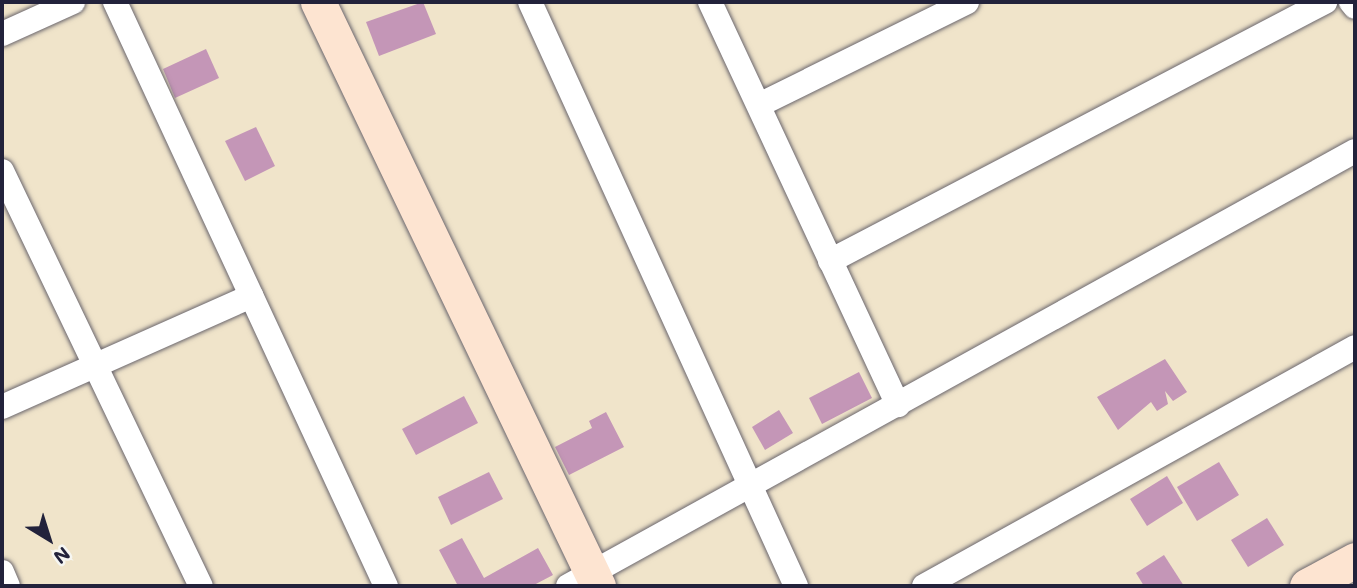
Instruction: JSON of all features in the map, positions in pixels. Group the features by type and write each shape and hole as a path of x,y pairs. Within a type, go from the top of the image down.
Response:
{"street":[{"path":"2,34 73,2"},
{"path":"116,2 386,586"},
{"path":"318,2 586,582 751,486 1355,151"},
{"path":"530,2 796,586"},
{"path":"710,2 898,405"},
{"path":"759,105 967,2"},
{"path":"831,261 1325,2"},
{"path":"1351,2 1355,7"},
{"path":"2,171 201,586"},
{"path":"2,407 251,296"},
{"path":"924,586 1355,347"},
{"path":"1307,586 1355,560"},
{"path":"2,572 8,586"}],"building":[{"path":"423,2 436,34 379,56 366,22"},
{"path":"206,49 219,78 175,98 163,69"},
{"path":"256,127 275,166 245,181 225,141"},
{"path":"1165,359 1187,392 1173,401 1165,391 1168,404 1157,411 1151,402 1118,430 1097,397"},
{"path":"859,372 872,398 822,424 809,398"},
{"path":"464,396 478,423 416,455 402,429"},
{"path":"779,410 793,433 765,450 752,427"},
{"path":"606,412 624,447 569,475 555,447 592,428 589,421"},
{"path":"1219,462 1239,495 1197,521 1177,487"},
{"path":"489,472 503,499 451,525 438,497"},
{"path":"1167,476 1183,503 1147,526 1130,499"},
{"path":"1267,518 1284,545 1248,567 1231,540"},
{"path":"462,538 484,578 538,548 553,575 532,586 458,586 439,550"},
{"path":"1164,555 1184,586 1144,586 1136,573"}]}
